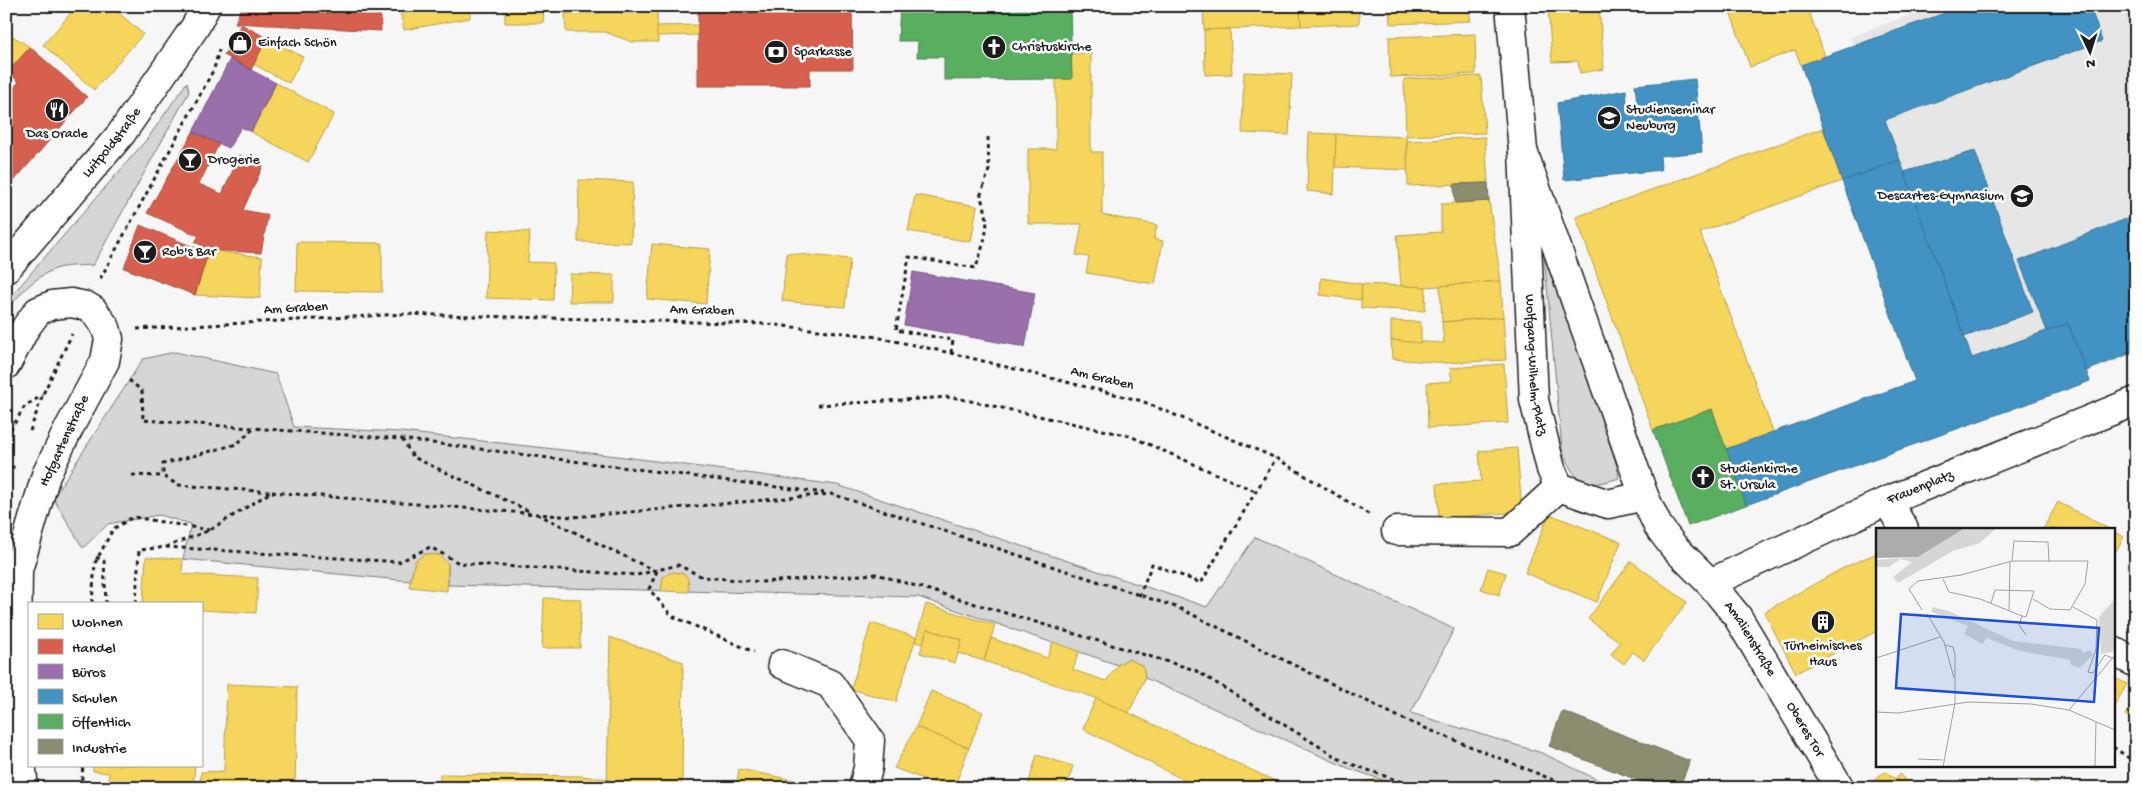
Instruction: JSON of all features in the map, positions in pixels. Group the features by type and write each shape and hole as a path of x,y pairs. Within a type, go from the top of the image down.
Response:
{"street":[{"name":"Luitpoldstraße","path":"6,269 121,134 195,27 206,6"},
{"name":"Wolfgang-Wilhelm-Platz","path":"1510,6 1523,151 1534,400 1551,469 1559,487"},
{"name":"Wolfgang-Wilhelm-Platz","path":"1523,151 1644,496 1658,526 1673,546 1710,583"},
{"path":"6,365 26,327 38,312 52,305 71,303 86,306 99,318 106,328 107,350"},
{"name":"Hofgartenstraße","path":"24,788 16,717 18,570 46,476 107,350"},
{"name":"Frauenplatz","path":"1710,583 1887,502 2136,401"},
{"path":"1396,531 1510,532 1559,487 1608,504 1644,496"},
{"path":"1887,502 1903,528"},
{"name":"Amalienstraße","path":"1710,583 1737,616 1785,697"},
{"path":"2114,652 2136,663"},
{"path":"782,664 830,684 870,740 868,768 863,788"},
{"name":"Oberes Tor","path":"1785,697 1840,788"}],"path":[{"path":"86,306 214,69 221,42"},
{"path":"950,352 953,340 896,330 905,275 909,257 976,268 988,226 986,208 980,197 989,170 988,137"},
{"name":"Am Graben","path":"107,350 133,329 404,314 767,324 870,336 950,352 1142,401 1276,458 1396,531"},
{"path":"107,350 142,391 143,420 402,438 832,494 1179,608 1405,720 1573,788"},
{"path":"6,437 25,406 44,394"},
{"path":"818,405 952,397 1130,436 1255,491"},
{"path":"163,476 163,464 237,444 253,429"},
{"path":"402,438 413,457 657,571"},
{"path":"1139,596 1152,564 1201,583 1276,458"},
{"path":"6,474 18,461"},
{"path":"132,475 163,476 178,484 573,516 832,494"},
{"path":"166,547 210,530 271,492"},
{"path":"92,602 96,557 113,529 133,518 210,530"},
{"path":"136,602 139,550 166,547 400,562 430,547 460,564 637,575 678,565 703,577 763,582 876,574 1195,670 1343,761 1418,788"},
{"path":"96,557 104,561 106,602"},
{"path":"657,571 649,589 672,616 782,664"},
{"path":"2114,748 2136,763"},
{"path":"81,788 83,766"}],"shaded area":[{"name":"Descartes-Gymnasium","path":"1933,6 2136,6 2136,354 1987,410 1850,37"},
{"path":"187,82 189,92 93,265 64,267 47,273 27,287 6,312 6,302 148,138"},
{"path":"1543,243 1617,466 1619,478 1607,482 1589,483 1576,476 1566,460 1562,449"},
{"path":"175,352 276,374 294,427 401,432 617,456 837,485 1207,607 1255,537 1454,629 1411,713 1542,753 1615,788 1406,788 1348,768 1145,678 1143,666 1128,659 1118,665 918,597 448,585 448,564 439,555 426,554 415,561 410,581 183,559 191,524 159,515 108,524 83,548 53,498 143,359"}],"building: Wohnen":[{"path":"77,6 111,6 143,34 94,90 43,45"},
{"path":"399,6 470,6 470,18 404,30"},
{"path":"505,6 544,6 543,23 505,23"},
{"path":"1080,6 1137,6 1137,10 1080,12"},
{"path":"1137,6 1169,6 1160,10 1137,10"},
{"path":"1203,6 1300,6 1301,26 1204,30"},
{"path":"1300,6 1359,6 1359,24 1301,26"},
{"path":"1389,6 1468,6 1471,21 1390,24"},
{"path":"1548,6 1599,6 1604,69 1580,73 1578,61 1552,62"},
{"path":"1728,6 1807,6 1825,56 1801,65 1795,50 1750,67"},
{"path":"639,8 657,8 658,42 632,42 605,32 566,32 565,13 639,12"},
{"path":"698,25 698,35 657,36 657,26"},
{"path":"1230,29 1232,74 1205,75 1204,30"},
{"path":"6,32 30,47 8,72 6,71"},
{"path":"1475,34 1476,74 1390,77 1389,37"},
{"path":"267,38 303,57 289,83 253,64"},
{"path":"1091,53 1091,152 1102,152 1102,215 1157,225 1154,239 1163,241 1155,284 1086,273 1089,257 1076,255 1082,224 1028,224 1028,149 1056,149 1056,79 1072,79 1071,54"},
{"path":"1244,72 1292,74 1289,135 1242,133"},
{"path":"1481,76 1485,133 1406,136 1404,79"},
{"path":"276,83 334,114 308,162 251,132"},
{"path":"1823,128 1842,181 1700,232 1773,432 1726,449 1712,409 1653,430 1576,217"},
{"path":"1309,133 1336,134 1334,194 1307,191"},
{"path":"1336,134 1406,137 1408,170 1335,167"},
{"path":"1485,137 1488,183 1408,186 1407,141"},
{"path":"579,180 633,182 631,243 578,242"},
{"path":"915,195 977,206 971,242 908,231"},
{"path":"1489,201 1501,281 1426,287 1401,286 1397,235 1441,232 1441,204"},
{"path":"488,230 530,232 528,262 554,263 553,300 486,298"},
{"path":"297,242 382,243 382,292 296,291"},
{"path":"652,244 710,249 706,304 647,299"},
{"path":"209,250 262,257 260,298 195,295"},
{"path":"787,253 850,259 845,307 782,301"},
{"path":"570,274 614,275 614,302 569,302"},
{"path":"1321,278 1362,284 1361,300 1320,295"},
{"path":"1501,281 1503,317 1442,322 1440,286"},
{"path":"1362,284 1426,287 1425,311 1361,308"},
{"path":"1503,317 1506,360 1445,363 1392,359 1391,340 1444,343 1442,322"},
{"path":"1391,321 1421,322 1421,343 1391,340"},
{"path":"1504,364 1508,423 1428,428 1427,383 1452,381 1450,368"},
{"path":"1517,448 1522,512 1439,518 1437,484 1481,481 1479,451"},
{"path":"2058,502 2107,528 2044,528"},
{"path":"1549,514 1621,542 1597,602 1525,573"},
{"path":"2114,532 2124,537 2114,554"},
{"name":"Türheimisches Haus","path":"1876,553 1876,632 1796,673 1764,612 1845,567"},
{"path":"425,554 439,555 448,564 447,591 409,587 415,561"},
{"path":"146,557 183,559 182,574 258,578 256,613 202,610 202,602 143,602"},
{"path":"1631,561 1687,602 1644,660 1633,652 1624,664 1611,654 1620,642 1588,619"},
{"path":"1488,568 1506,573 1499,595 1481,589"},
{"path":"672,572 682,573 688,578 689,592 661,591 663,577"},
{"path":"544,598 581,599 580,648 542,648"},
{"path":"926,604 995,625 984,661 958,653 962,640 927,629 923,644 915,642"},
{"path":"871,623 916,637 896,702 851,689"},
{"path":"927,629 962,640 955,663 920,653"},
{"path":"610,637 683,662 682,788 607,788"},
{"path":"991,638 1047,658 1053,642 1079,651 1073,670 1106,681 1118,665 1128,659 1143,666 1145,678 1129,713 1096,698 984,661"},
{"path":"2114,678 2127,684 2114,707"},
{"path":"227,684 297,687 295,788 200,788 201,772 224,771"},
{"path":"931,691 983,712 969,748 916,727"},
{"path":"1096,698 1290,788 1200,788 1083,729"},
{"path":"2136,698 2136,722 2125,715"},
{"path":"916,727 969,748 954,788 948,788 894,768"},
{"path":"2136,737 2136,750 2129,745"},
{"path":"1037,755 1073,766 1066,788 1027,788"},
{"path":"93,766 195,766 193,788 108,788 109,773 93,771"},
{"path":"739,769 832,788 736,788"},
{"path":"1886,772 1895,779 1899,774 1914,788 1873,788 1873,782 1878,776"},
{"path":"440,774 581,776 608,779 607,788 440,788"},
{"path":"1378,779 1401,788 1343,788"},
{"path":"2036,782 2044,788 2032,788"}],"building: Handel":[{"path":"242,6 380,6 381,31 235,23"},
{"name":"Sparkasse","path":"698,6 852,6 853,69 810,69 810,86 698,86"},
{"path":"241,24 267,38 251,70 224,55"},
{"path":"30,47 87,97 7,189 6,96 19,82 8,72"},
{"path":"193,132 219,144 199,184 222,194 240,155 263,166 243,210 268,215 261,253 209,250 195,242 199,236 147,213"},
{"path":"140,225 208,253 195,295 124,268"}],"building: Büros":[{"path":"565,6 639,6 639,12 565,13"},
{"path":"230,59 276,83 251,132 241,127 229,148 193,132"},
{"path":"913,272 1035,293 1025,347 904,325"}],"building: Schulen":[{"path":"1964,6 2090,6 2102,41 1885,120 1900,160 1842,181 1801,65"},
{"path":"1695,79 1702,152 1660,156 1661,170 1564,180 1557,103 1626,90 1627,104 1637,103 1635,85"},
{"path":"1975,151 2033,312 1964,337 1904,172"},
{"path":"1900,160 1972,358 2068,323 2090,381 1746,505 1726,449 1915,381 1842,181"},
{"path":"2136,215 2136,351 2086,371 2068,323 2047,331 2019,261"}],"building: Öffentlich":[{"name":"Christuskirche","path":"900,6 1070,6 1072,79 944,80 944,57 917,57 918,41 898,41"},
{"name":"Studienkirche St. Ursula","path":"1712,409 1746,505 1688,526 1653,430"}],"building: Industrie":[{"path":"1488,183 1489,201 1455,203 1454,184"},
{"path":"1562,711 1690,761 1679,788 1658,788 1549,746"}],"place":[{"name":"Einfach Schön","path":"240,43"},
{"name":"Christuskirche","path":"994,47"},
{"name":"Sparkasse","path":"776,52"},
{"name":"Das Oracle","path":"57,110"},
{"name":"Studienseminar Neuburg","path":"1609,118"},
{"name":"Drogerie","path":"190,160"},
{"name":"Descartes-Gymnasium","path":"2022,196"},
{"name":"Rob's Bar","path":"145,252"},
{"name":"Studienkirche St. Ursula","path":"1703,477"},
{"name":"Türheimisches Haus","path":"1823,622"}]}
